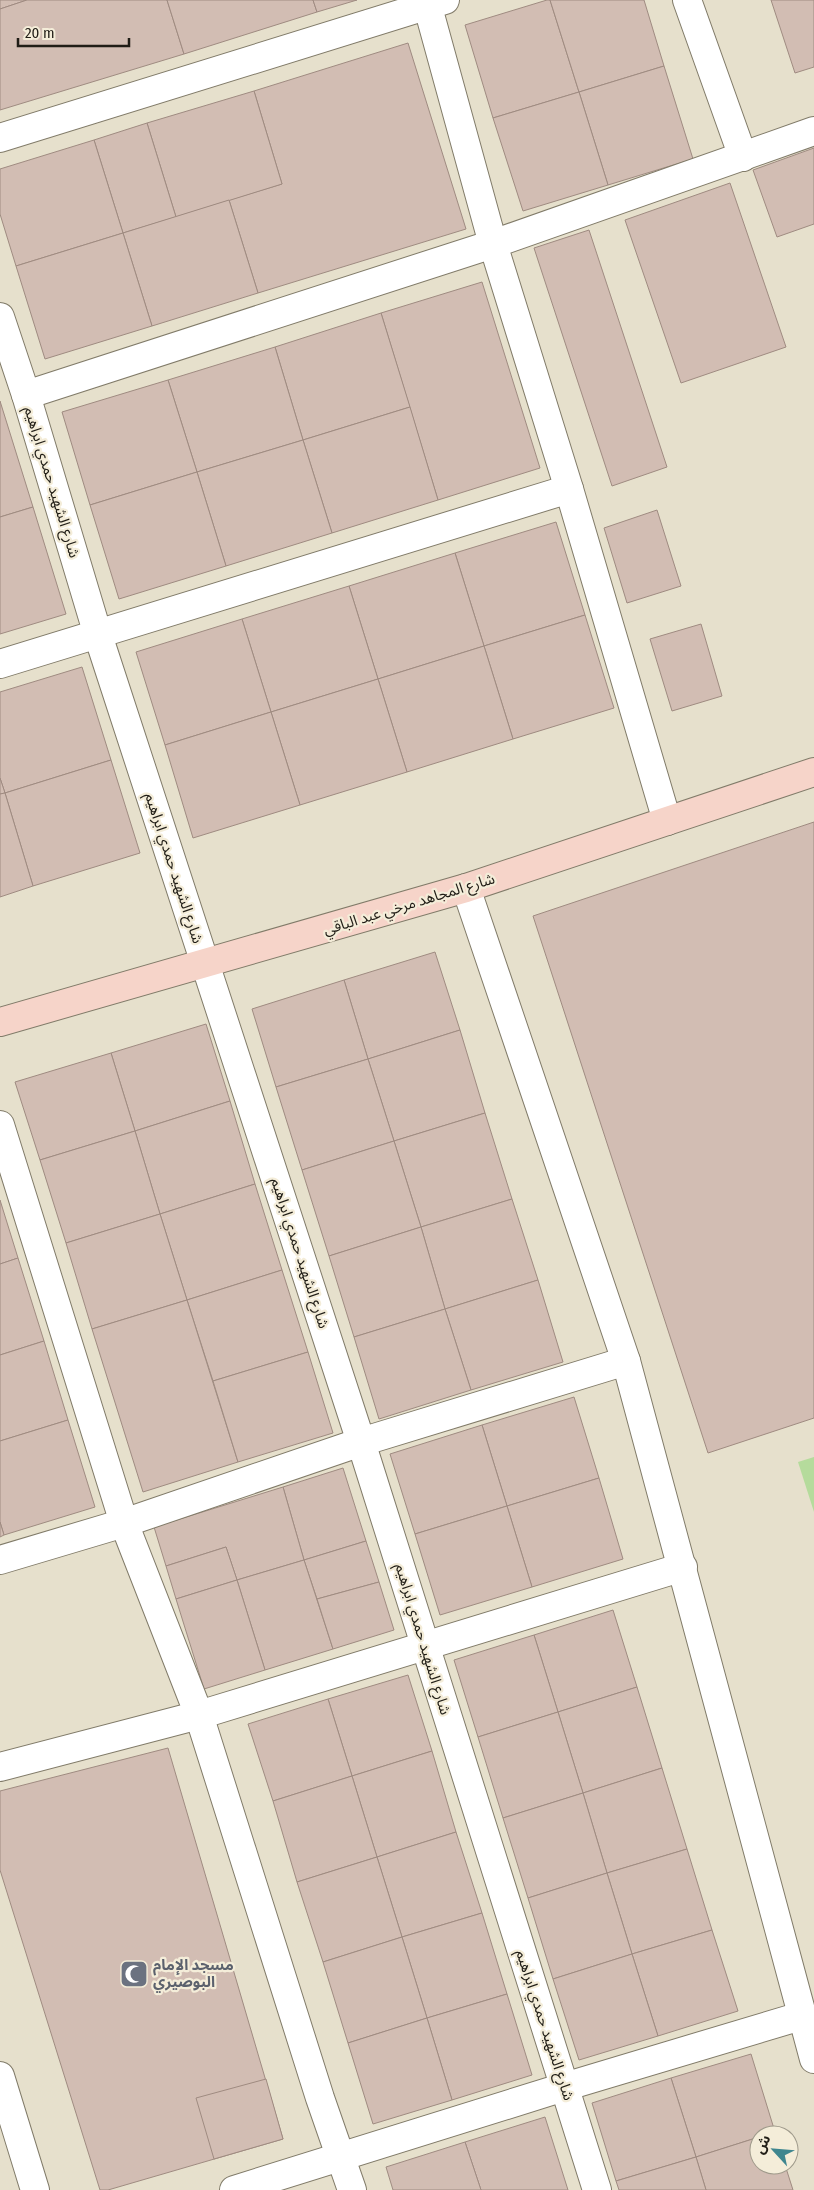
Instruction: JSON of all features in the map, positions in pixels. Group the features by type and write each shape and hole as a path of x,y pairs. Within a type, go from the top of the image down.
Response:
{"street":[{"path":"687,0 743,156"},
{"path":"0,138 433,2 493,244 569,489 667,821"},
{"path":"26,396 493,244 814,131"},
{"name":"شارع الشهيد حمدي ابراهيم","path":"0,317 26,396 98,635 361,1442 597,2190"},
{"path":"0,664 569,489"},
{"name":"شارع المجاهد مرخي عبد الباقي","path":"0,1022 466,888 814,772"},
{"path":"466,888 626,1361 814,2059"},
{"path":"0,1125 124,1523 199,1715 320,2098 352,2190"},
{"path":"0,1560 124,1523 361,1442 626,1361"},
{"path":"0,1767 199,1715 424,1644 683,1567"},
{"path":"234,2190 564,2087 801,2016"},
{"path":"0,2076 35,2190"}],"green space":[{"path":"814,1457 814,1512 798,1462"}],"building":[{"path":"0,0 27,0 0,9"},
{"path":"27,0 167,0 184,54 0,110 0,9"},
{"path":"167,0 313,0 317,12 184,54"},
{"path":"313,0 357,0 317,12"},
{"path":"550,0 579,92 493,118 465,25"},
{"path":"550,0 644,0 664,66 579,92"},
{"path":"771,0 814,0 814,67 795,73"},
{"path":"408,43 466,229 258,293 229,200 282,184 254,91"},
{"path":"664,66 693,159 608,185 579,92"},
{"path":"254,91 282,184 176,217 147,123"},
{"path":"579,92 608,185 523,211 493,118"},
{"path":"147,123 176,217 123,233 94,140"},
{"path":"94,140 123,233 16,266 0,214 0,169"},
{"path":"814,148 814,224 777,237 753,170"},
{"path":"730,183 786,347 681,383 625,220"},
{"path":"229,200 258,293 152,326 123,233"},
{"path":"589,230 667,467 612,486 534,248"},
{"path":"123,233 152,326 45,359 16,266"},
{"path":"482,282 540,468 438,500 381,313"},
{"path":"381,313 410,407 303,440 275,347"},
{"path":"275,347 303,440 197,472 168,380"},
{"path":"168,380 197,472 90,505 62,412"},
{"path":"0,401 33,507 0,517"},
{"path":"410,407 438,500 332,533 303,440"},
{"path":"303,440 332,533 226,566 197,472"},
{"path":"197,472 226,566 119,599 90,505"},
{"path":"33,507 66,614 0,634 0,517"},
{"path":"657,510 681,586 627,603 604,528"},
{"path":"556,522 585,615 484,646 455,553"},
{"path":"455,553 484,646 378,679 349,586"},
{"path":"349,586 378,679 271,712 242,619"},
{"path":"585,615 614,708 513,739 484,646"},
{"path":"242,619 271,712 165,745 136,652"},
{"path":"701,624 722,696 672,711 650,639"},
{"path":"484,646 513,739 407,772 378,679"},
{"path":"82,667 111,760 5,793 0,778 0,692"},
{"path":"378,679 407,772 300,805 271,712"},
{"path":"271,712 300,805 193,838 165,745"},
{"path":"111,760 140,853 33,886 5,793"},
{"path":"0,778 5,793 0,794"},
{"path":"5,793 33,886 0,897 0,794"},
{"path":"814,822 814,1418 708,1453 533,916"},
{"path":"435,952 460,1030 368,1059 344,980"},
{"path":"344,980 368,1059 276,1087 252,1009"},
{"path":"206,1024 230,1101 135,1131 111,1053"},
{"path":"460,1030 485,1113 394,1141 368,1059"},
{"path":"111,1053 135,1131 40,1160 15,1082"},
{"path":"368,1059 394,1141 302,1170 276,1087"},
{"path":"230,1101 255,1184 160,1214 135,1131"},
{"path":"485,1113 512,1199 421,1227 394,1141"},
{"path":"135,1131 160,1214 66,1243 40,1160"},
{"path":"394,1141 421,1227 329,1256 302,1170"},
{"path":"255,1184 282,1270 187,1300 160,1214"},
{"path":"512,1199 538,1280 445,1309 421,1227"},
{"path":"0,1200 18,1258 0,1264"},
{"path":"160,1214 187,1300 92,1329 66,1243"},
{"path":"421,1227 445,1309 354,1337 329,1256"},
{"path":"18,1258 44,1341 0,1355 0,1264"},
{"path":"282,1270 308,1352 213,1381 187,1300"},
{"path":"538,1280 563,1362 471,1390 445,1309"},
{"path":"187,1300 238,1462 143,1492 92,1329"},
{"path":"445,1309 471,1390 379,1419 354,1337"},
{"path":"44,1341 68,1420 0,1441 0,1355"},
{"path":"308,1352 333,1433 238,1462 213,1381"},
{"path":"574,1397 599,1478 507,1506 482,1425"},
{"path":"68,1420 95,1507 4,1535 0,1522 0,1441"},
{"path":"482,1425 507,1506 415,1534 390,1454"},
{"path":"343,1468 366,1541 304,1560 283,1487"},
{"path":"599,1478 623,1559 532,1587 507,1506"},
{"path":"283,1487 304,1560 237,1580 226,1547 166,1566 154,1527"},
{"path":"507,1506 532,1587 440,1615 415,1534"},
{"path":"0,1522 4,1535 0,1537"},
{"path":"366,1541 379,1582 317,1599 304,1560"},
{"path":"226,1547 237,1580 176,1599 166,1566"},
{"path":"304,1560 333,1649 265,1670 237,1580"},
{"path":"237,1580 265,1670 204,1689 176,1599"},
{"path":"379,1582 394,1630 333,1649 317,1599"},
{"path":"613,1610 637,1687 558,1712 534,1635"},
{"path":"534,1635 558,1712 478,1737 454,1660"},
{"path":"408,1675 432,1751 352,1776 328,1699"},
{"path":"637,1687 662,1768 583,1793 558,1712"},
{"path":"328,1699 352,1776 273,1801 248,1724"},
{"path":"558,1712 583,1793 503,1818 478,1737"},
{"name":"مسجد الإمام البوصيري","path":"168,1748 283,2139 108,2190 100,2190 0,1870 0,1791"},
{"path":"432,1751 456,1832 377,1857 352,1776"},
{"path":"662,1768 687,1849 607,1873 583,1793"},
{"path":"352,1776 377,1857 297,1882 273,1801"},
{"path":"583,1793 607,1873 528,1898 503,1818"},
{"path":"456,1832 482,1913 402,1937 377,1857"},
{"path":"687,1849 712,1930 632,1954 607,1873"},
{"path":"377,1857 402,1937 323,1962 297,1882"},
{"path":"607,1873 632,1954 553,1979 528,1898"},
{"path":"482,1913 507,1994 427,2018 402,1937"},
{"path":"712,1930 738,2011 658,2036 632,1954"},
{"path":"402,1937 427,2018 348,2043 323,1962"},
{"path":"632,1954 658,2036 579,2060 553,1979"},
{"path":"507,1994 532,2075 452,2100 427,2018"},
{"path":"427,2018 452,2100 373,2124 348,2043"},
{"path":"751,2054 773,2125 749,2125 749,2140 696,2157 671,2078"},
{"path":"671,2078 696,2157 616,2181 592,2103"},
{"path":"266,2079 283,2139 214,2159 196,2098"},
{"path":"545,2117 568,2190 481,2190 465,2142"},
{"path":"749,2140 749,2175 788,2175 793,2190 706,2190 696,2157"},
{"path":"465,2142 481,2190 393,2190 386,2167"},
{"path":"696,2157 706,2190 619,2190 616,2181"}],"place":[{"name":"مسجد الإمام البوصيري","path":"134,1974"}]}
